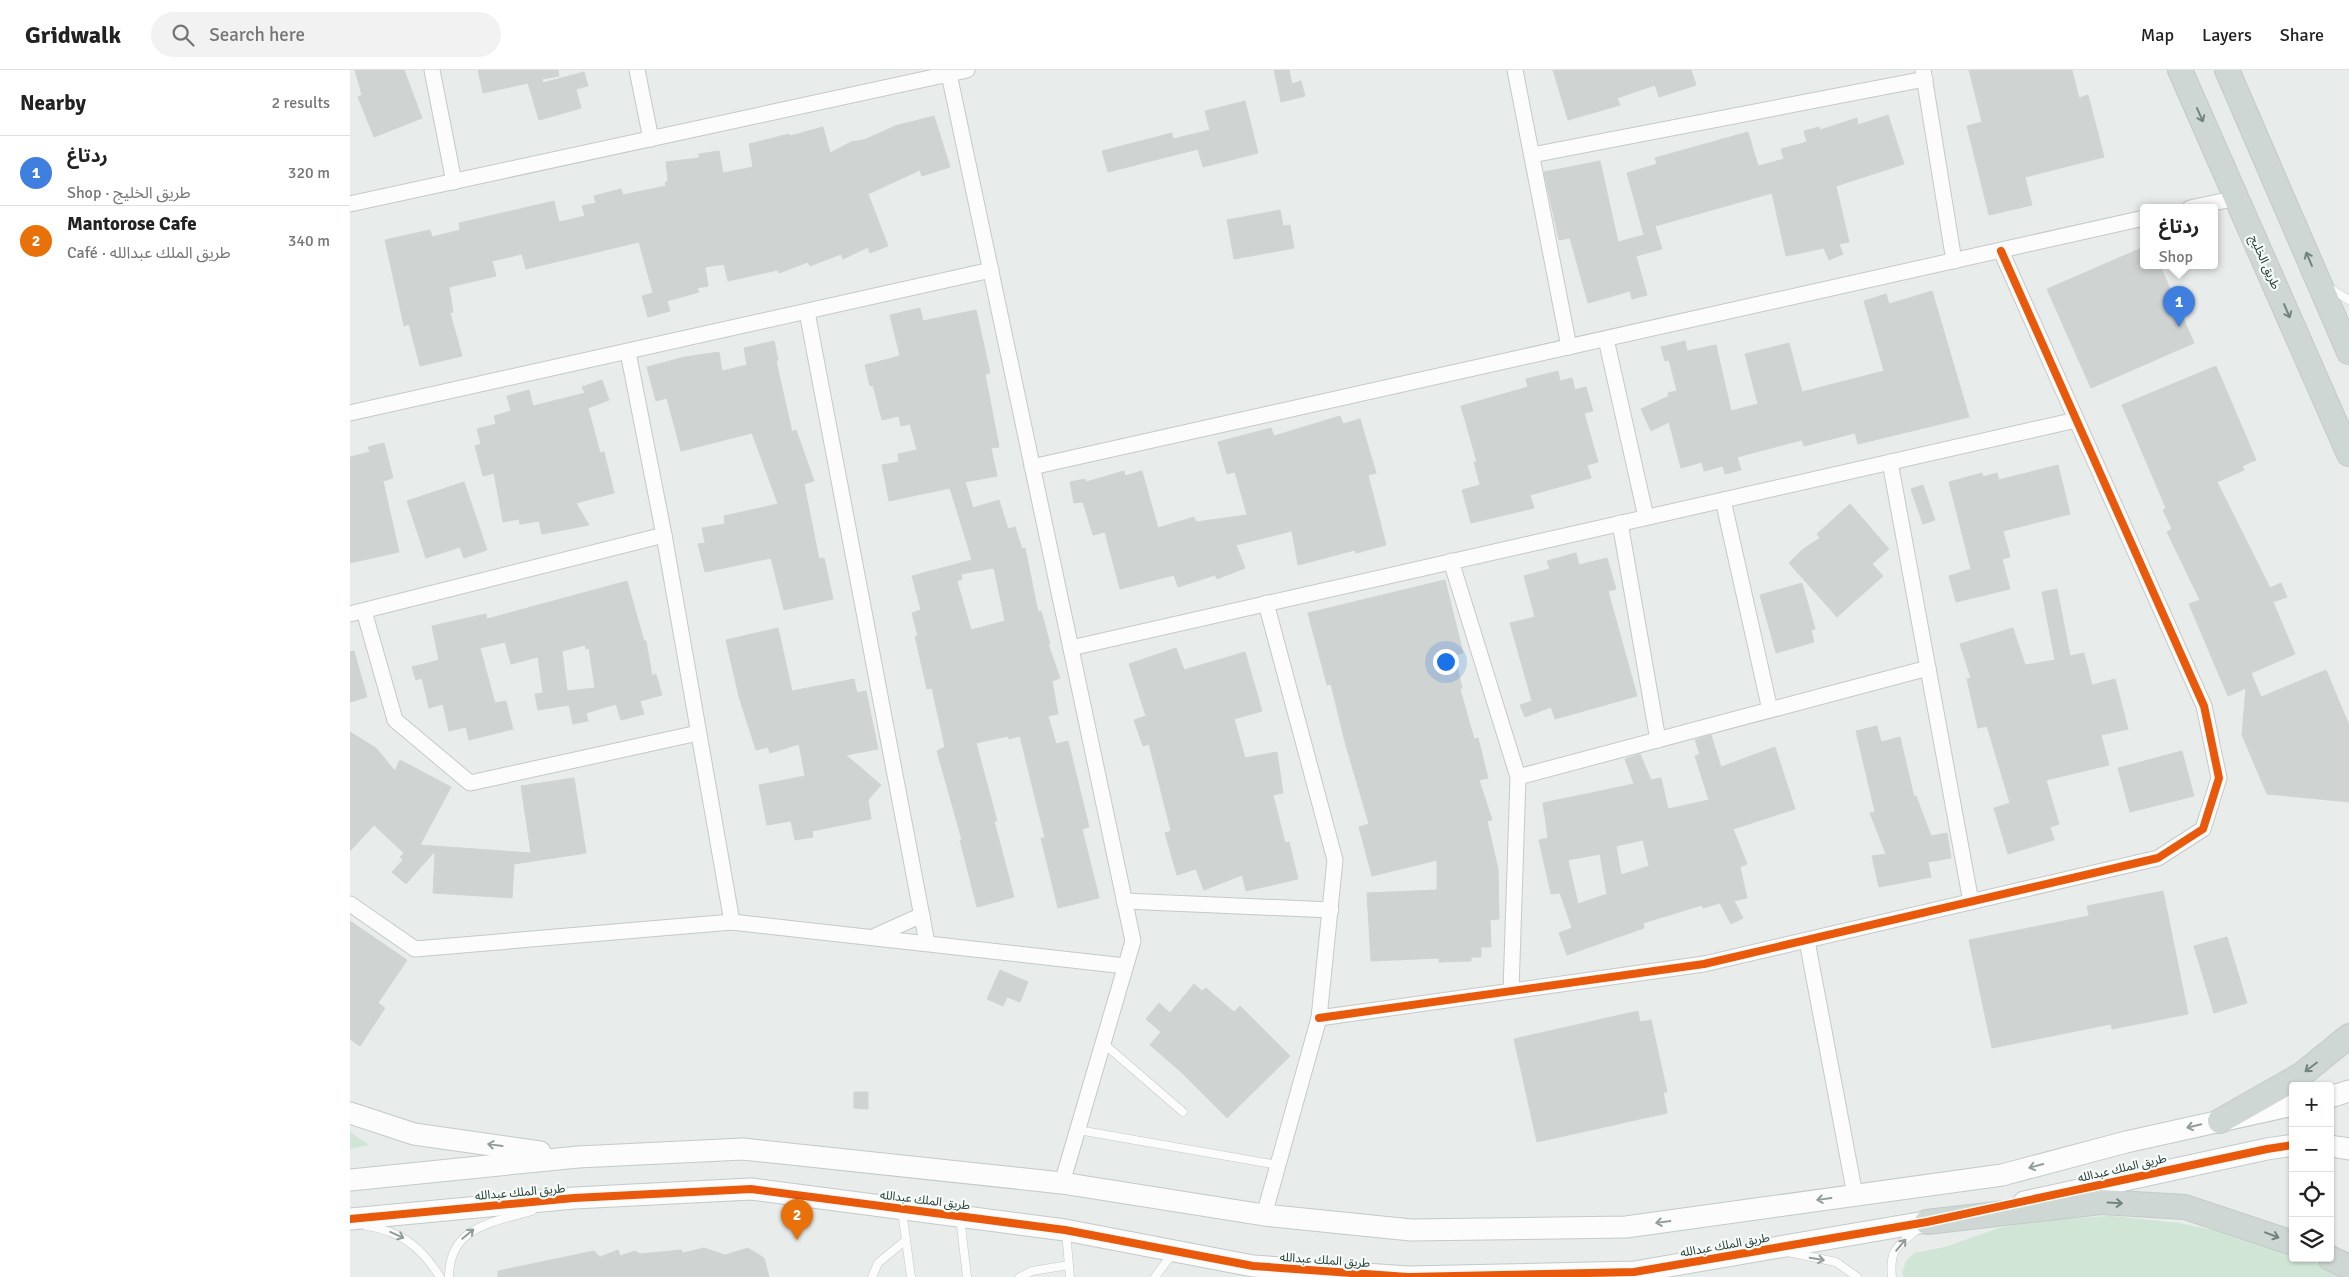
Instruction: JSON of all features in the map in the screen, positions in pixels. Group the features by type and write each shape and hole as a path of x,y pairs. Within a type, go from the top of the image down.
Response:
{"main road":[{"name":"طريق الخليج","path":"2180,70 2349,454"},
{"path":"2227,70 2318,282 2347,343"},
{"path":"2220,1120 2301,1075 2349,1036"},
{"path":"1927,1222 2100,1202 2185,1206 2289,1242"},
{"path":"2334,1260 2349,1267"}],"street":[{"path":"432,70 454,182"},
{"path":"637,70 650,139"},
{"path":"350,204 967,70"},
{"path":"1515,70 1569,347"},
{"path":"950,74 1133,941 1062,1183"},
{"path":"1532,155 1924,74 1954,261"},
{"path":"2209,204 2237,198"},
{"path":"1032,467 2140,219"},
{"path":"1319,1018 1704,964 2158,858 2203,829 2219,778 2204,706 2001,251"},
{"path":"350,413 991,270"},
{"path":"807,312 927,944"},
{"path":"1606,339 1646,517"},
{"path":"628,352 664,535 732,922"},
{"path":"1071,648 2076,420"},
{"path":"1890,462 1972,902"},
{"path":"1723,500 1770,710"},
{"path":"1620,523 1658,740"},
{"path":"664,535 357,613 395,720 470,783 698,732"},
{"path":"1451,561 1518,777 1511,991"},
{"path":"1264,1215 1319,1018 1335,860 1266,604"},
{"path":"1518,777 1928,668"},
{"path":"1124,901 1330,910"},
{"path":"350,904 415,949 732,922 1126,966"},
{"path":"872,937 922,915"},
{"path":"1807,941 1855,1195"},
{"path":"2334,1096 2349,1091"},
{"name":"طريق الملك عبدالله","path":"350,1180 578,1157 743,1149 1062,1183 1264,1215 1411,1230 1626,1227 2002,1175 2126,1142 2289,1106"},
{"path":"350,1113 414,1134 578,1157"},
{"name":"طريق الملك عبدالله","path":"350,1219 574,1198 751,1189 1065,1230 1253,1266 1408,1277 1656,1272 1774,1248 1927,1222 2289,1146"},
{"path":"2334,1147 2349,1150"}],"lane":[{"path":"2318,282 2349,300"},
{"path":"1103,1043 1183,1112"},
{"path":"1078,1130 1278,1165"},
{"path":"449,1277 454,1250 464,1236 478,1227 574,1198"},
{"path":"902,1208 911,1277"},
{"path":"960,1216 967,1277"},
{"path":"1892,1277 1890,1260 1901,1243 1927,1222"},
{"path":"350,1224 378,1228 406,1239 429,1259 440,1277"},
{"path":"1065,1230 1070,1277"},
{"path":"872,1277 878,1263 906,1240"},
{"path":"1774,1248 1811,1259 1836,1262 1857,1277"},
{"path":"1154,1277 1174,1251"},
{"path":"1020,1277 1032,1271 1069,1265"}],"green space":[{"path":"350,1132 369,1145 350,1149"},
{"path":"2111,1216 2180,1223 2249,1238 2289,1253 2289,1262 2314,1262 2345,1277 1904,1277 1902,1273 1906,1261 1914,1253 1945,1247 1999,1228 2042,1220"}],"building":[{"path":"355,70 404,70 422,118 374,137 358,97 362,95"},
{"path":"478,70 558,70 559,76 542,79 543,83 584,72 588,86 576,89 581,108 539,120 528,83 483,93"},
{"path":"1274,70 1289,70 1292,84 1301,81 1305,96 1281,102"},
{"path":"1553,70 1691,70 1696,85 1659,97 1655,85 1617,98 1620,105 1568,120"},
{"path":"1969,70 2072,70 2079,98 2088,95 2104,157 2025,177 2032,205 1989,215 1967,126 1982,122"},
{"path":"1245,101 1258,153 1203,167 1198,149 1108,172 1102,151 1172,133 1173,139 1210,130 1205,111"},
{"path":"1888,115 1904,164 1836,186 1849,242 1839,244 1843,254 1829,260 1824,248 1786,256 1772,193 1655,226 1662,249 1636,256 1647,295 1632,299 1630,291 1588,303 1570,238 1559,240 1544,172 1600,161 1618,242 1644,235 1627,173 1657,164 1655,158 1748,132 1758,166 1784,159 1781,149 1807,142 1804,131 1819,127 1820,130 1857,118 1858,125"},
{"path":"934,116 950,167 922,176 920,170 868,194 888,246 870,253 868,247 843,259 841,254 810,266 808,262 779,273 778,270 728,281 724,264 705,267 708,286 697,288 699,292 667,301 670,311 648,317 642,296 653,293 639,242 526,269 522,254 492,261 496,276 449,287 453,312 450,313 462,356 420,366 409,324 404,326 385,240 430,230 432,237 460,230 459,223 554,201 559,222 585,216 582,206 596,203 594,196 621,189 623,195 666,186 665,182 668,182 666,162 699,158 699,154 719,151 723,173 753,167 749,144 823,127 830,153 851,142 864,140 895,126"},
{"path":"1280,210 1283,226 1290,225 1294,248 1234,259 1227,220"},
{"path":"2140,249 2140,269 2161,269 2194,343 2091,388 2047,289"},
{"path":"1932,291 1969,417 1858,444 1855,433 1804,446 1802,440 1737,457 1741,470 1725,474 1723,466 1704,471 1702,462 1681,468 1669,422 1651,431 1641,409 1669,396 1668,393 1677,391 1669,360 1665,361 1661,347 1685,341 1687,351 1716,345 1731,411 1758,404 1745,354 1789,343 1802,392 1884,371 1864,301 1886,294 1889,304"},
{"path":"920,308 923,321 976,310 990,373 985,374 999,447 991,448 997,476 965,482 973,508 999,500 1008,529 1015,527 1022,549 1025,548 1038,612 1041,611 1050,644 1048,644 1060,678 1052,681 1058,714 1048,716 1056,744 1068,741 1089,827 1082,829 1099,898 1058,908 1041,838 1045,838 1020,736 1009,739 1008,736 976,743 997,821 994,821 1014,897 977,907 960,840 962,840 937,751 945,747 932,688 927,689 915,636 918,636 912,613 921,610 912,576 972,560 950,488 889,501 882,465 899,462 898,454 917,450 910,424 901,426 899,416 882,420 873,385 870,386 865,365 900,356 890,315","holes":["994,568 1005,621 971,630 957,581 962,579 961,574"]},
{"path":"774,341 778,360 776,361 792,432 796,430 814,481 804,484 819,559 824,558 833,599 784,610 771,558 705,572 698,544 705,543 702,528 725,524 724,516 778,504 752,433 681,451 667,398 656,401 647,367 685,357 719,352 722,371 747,365 744,348"},
{"path":"2216,366 2256,460 2242,466 2244,470 2217,482 2270,588 2281,583 2287,597 2273,602 2295,654 2251,673 2261,697 2326,670 2349,725 2349,802 2267,794 2242,735 2246,688 2228,696 2189,604 2200,600 2167,532 2172,529 2163,510 2166,508 2122,405"},
{"path":"1558,371 1560,381 1572,378 1575,390 1586,387 1593,411 1584,413 1598,462 1587,465 1591,478 1530,495 1534,508 1471,523 1462,490 1480,485 1474,462 1477,462 1461,406 1528,387 1526,379"},
{"path":"602,380 609,400 588,408 600,453 604,452 614,493 576,503 589,525 542,534 539,521 520,524 519,519 503,522 494,473 483,476 475,446 481,444 477,429 496,424 494,416 511,411 507,396 529,390 533,406 585,393 582,387"},
{"path":"1340,416 1343,424 1360,419 1376,473 1368,475 1386,545 1356,553 1355,550 1298,565 1292,531 1236,545 1245,568 1217,579 1215,575 1178,587 1174,575 1120,589 1105,532 1093,535 1083,502 1074,503 1070,482 1085,479 1086,482 1124,471 1125,476 1142,471 1158,528 1194,517 1196,522 1247,515 1235,472 1227,474 1218,442 1271,428 1274,436"},
{"path":"384,443 393,478 383,481 399,552 350,563 350,457 370,452 368,447"},
{"path":"2058,465 2070,514 2003,531 2010,557 2002,559 2010,589 1956,602 1949,576 1971,569 1949,482 1982,473 1983,477 1997,473 1999,480"},
{"path":"464,482 487,550 464,558 460,547 426,558 407,501"},
{"path":"1923,485 1935,520 1923,524 1911,489"},
{"path":"1850,504 1889,549 1872,564 1883,576 1837,617 1789,563 1802,550 1820,538 1817,534"},
{"path":"1576,553 1579,565 1607,558 1616,589 1608,591 1637,696 1555,719 1551,707 1525,717 1520,705 1532,701 1510,623 1535,617 1524,576 1550,569 1547,561"},
{"path":"1445,580 1463,653 1455,655 1462,688 1460,689 1474,739 1478,738 1488,778 1479,780 1492,820 1487,821 1498,869 1499,919 1490,920 1491,947 1481,947 1481,957 1471,957 1471,961 1439,962 1439,958 1371,961 1367,893 1437,890 1437,860 1372,876 1359,827 1369,824 1345,742 1331,684 1327,685 1308,613"},
{"path":"627,581 644,641 646,641 652,676 656,674 662,695 640,701 644,714 621,720 616,704 586,713 588,721 573,724 569,705 538,710 535,694 543,693 538,657 511,664 505,642 480,648 495,703 506,701 513,729 469,740 466,727 449,731 443,704 429,708 422,678 416,680 412,667 439,660 432,626 486,614 487,619","holes":["585,645 586,649 589,648 595,688 567,691 562,651"]},
{"path":"1802,583 1815,629 1811,630 1814,642 1776,653 1760,595"},
{"path":"2057,589 2070,656 2084,653 2092,685 2115,679 2128,729 2101,735 2109,765 2046,780 2059,824 2050,827 2054,840 2008,854 1994,808 2010,803 1987,726 1978,728 1967,679 1971,678 1960,644 2013,628 2025,665 2055,660 2042,592"},
{"path":"778,628 792,691 854,679 857,693 866,691 878,749 846,755 881,785 868,800 871,819 812,831 813,837 795,840 791,821 767,825 759,785 805,776 799,744 770,753 768,747 756,750 739,697 726,640"},
{"path":"1176,648 1184,670 1245,652 1262,711 1234,719 1245,758 1277,752 1283,793 1273,795 1285,843 1289,842 1298,879 1246,891 1242,875 1204,890 1196,869 1177,875 1165,833 1171,831 1149,744 1143,746 1134,720 1146,716 1129,664"},
{"path":"354,651 367,697 350,702 350,652"},
{"path":"1877,726 1881,742 1900,737 1914,797 1916,796 1931,836 1947,833 1951,858 1928,862 1931,877 1879,887 1872,856 1886,854 1870,813 1875,812 1856,731"},
{"path":"350,732 376,748 395,771 400,760 451,787 420,845 531,853 521,786 574,778 586,853 514,864 512,898 433,893 435,851 406,884 392,872 403,860 400,857 404,853 374,825 350,851"},
{"path":"1711,735 1721,767 1775,747 1795,809 1733,829 1747,864 1740,867 1747,898 1734,901 1743,918 1731,924 1720,903 1703,908 1702,905 1643,923 1644,928 1567,955 1559,933 1572,928 1560,893 1551,894 1539,840 1548,838 1543,803 1634,784 1625,759 1640,754 1651,780 1661,778 1668,809 1709,800 1695,756 1700,754 1695,740","holes":["1643,840 1649,866 1621,875 1616,846","1600,854 1607,894 1578,904 1568,860"]},
{"path":"2182,751 2194,796 2130,812 2118,768"},
{"path":"2163,891 2188,1014 2112,1029 2111,1024 1992,1048 1969,940 2089,916 2087,906"},
{"path":"350,921 407,960 378,1003 385,1008 360,1046 350,1039"},
{"path":"2227,937 2247,1003 2214,1013 2194,946"},
{"path":"1000,970 1028,982 1020,1002 1007,997 1003,1006 987,999"},
{"path":"1194,984 1202,991 1206,988 1234,1012 1240,1006 1290,1056 1227,1118 1180,1071 1150,1045 1161,1032 1146,1019 1159,1003 1170,1013"},
{"path":"1638,1011 1640,1022 1651,1020 1667,1092 1663,1092 1667,1113 1537,1142 1514,1039"},
{"path":"854,1092 868,1092 868,1109 854,1108"},
{"path":"704,1248 725,1255 748,1248 764,1258 769,1277 498,1277 498,1271 594,1251 600,1257 618,1250 620,1256 635,1251 640,1254 681,1250 683,1253"}],"cycle path":[{"path":"1319,1018 1704,964 2158,858 2203,829 2219,778 2204,706 2001,251"},
{"path":"350,1219 574,1198 751,1189 1065,1230 1253,1266 1408,1277 1634,1272 1927,1222 2289,1146"}],"place":[{"name":"ردتاغ","path":"2179,327"},
{"name":"Mantorose Cafe","path":"797,1240"}]}
